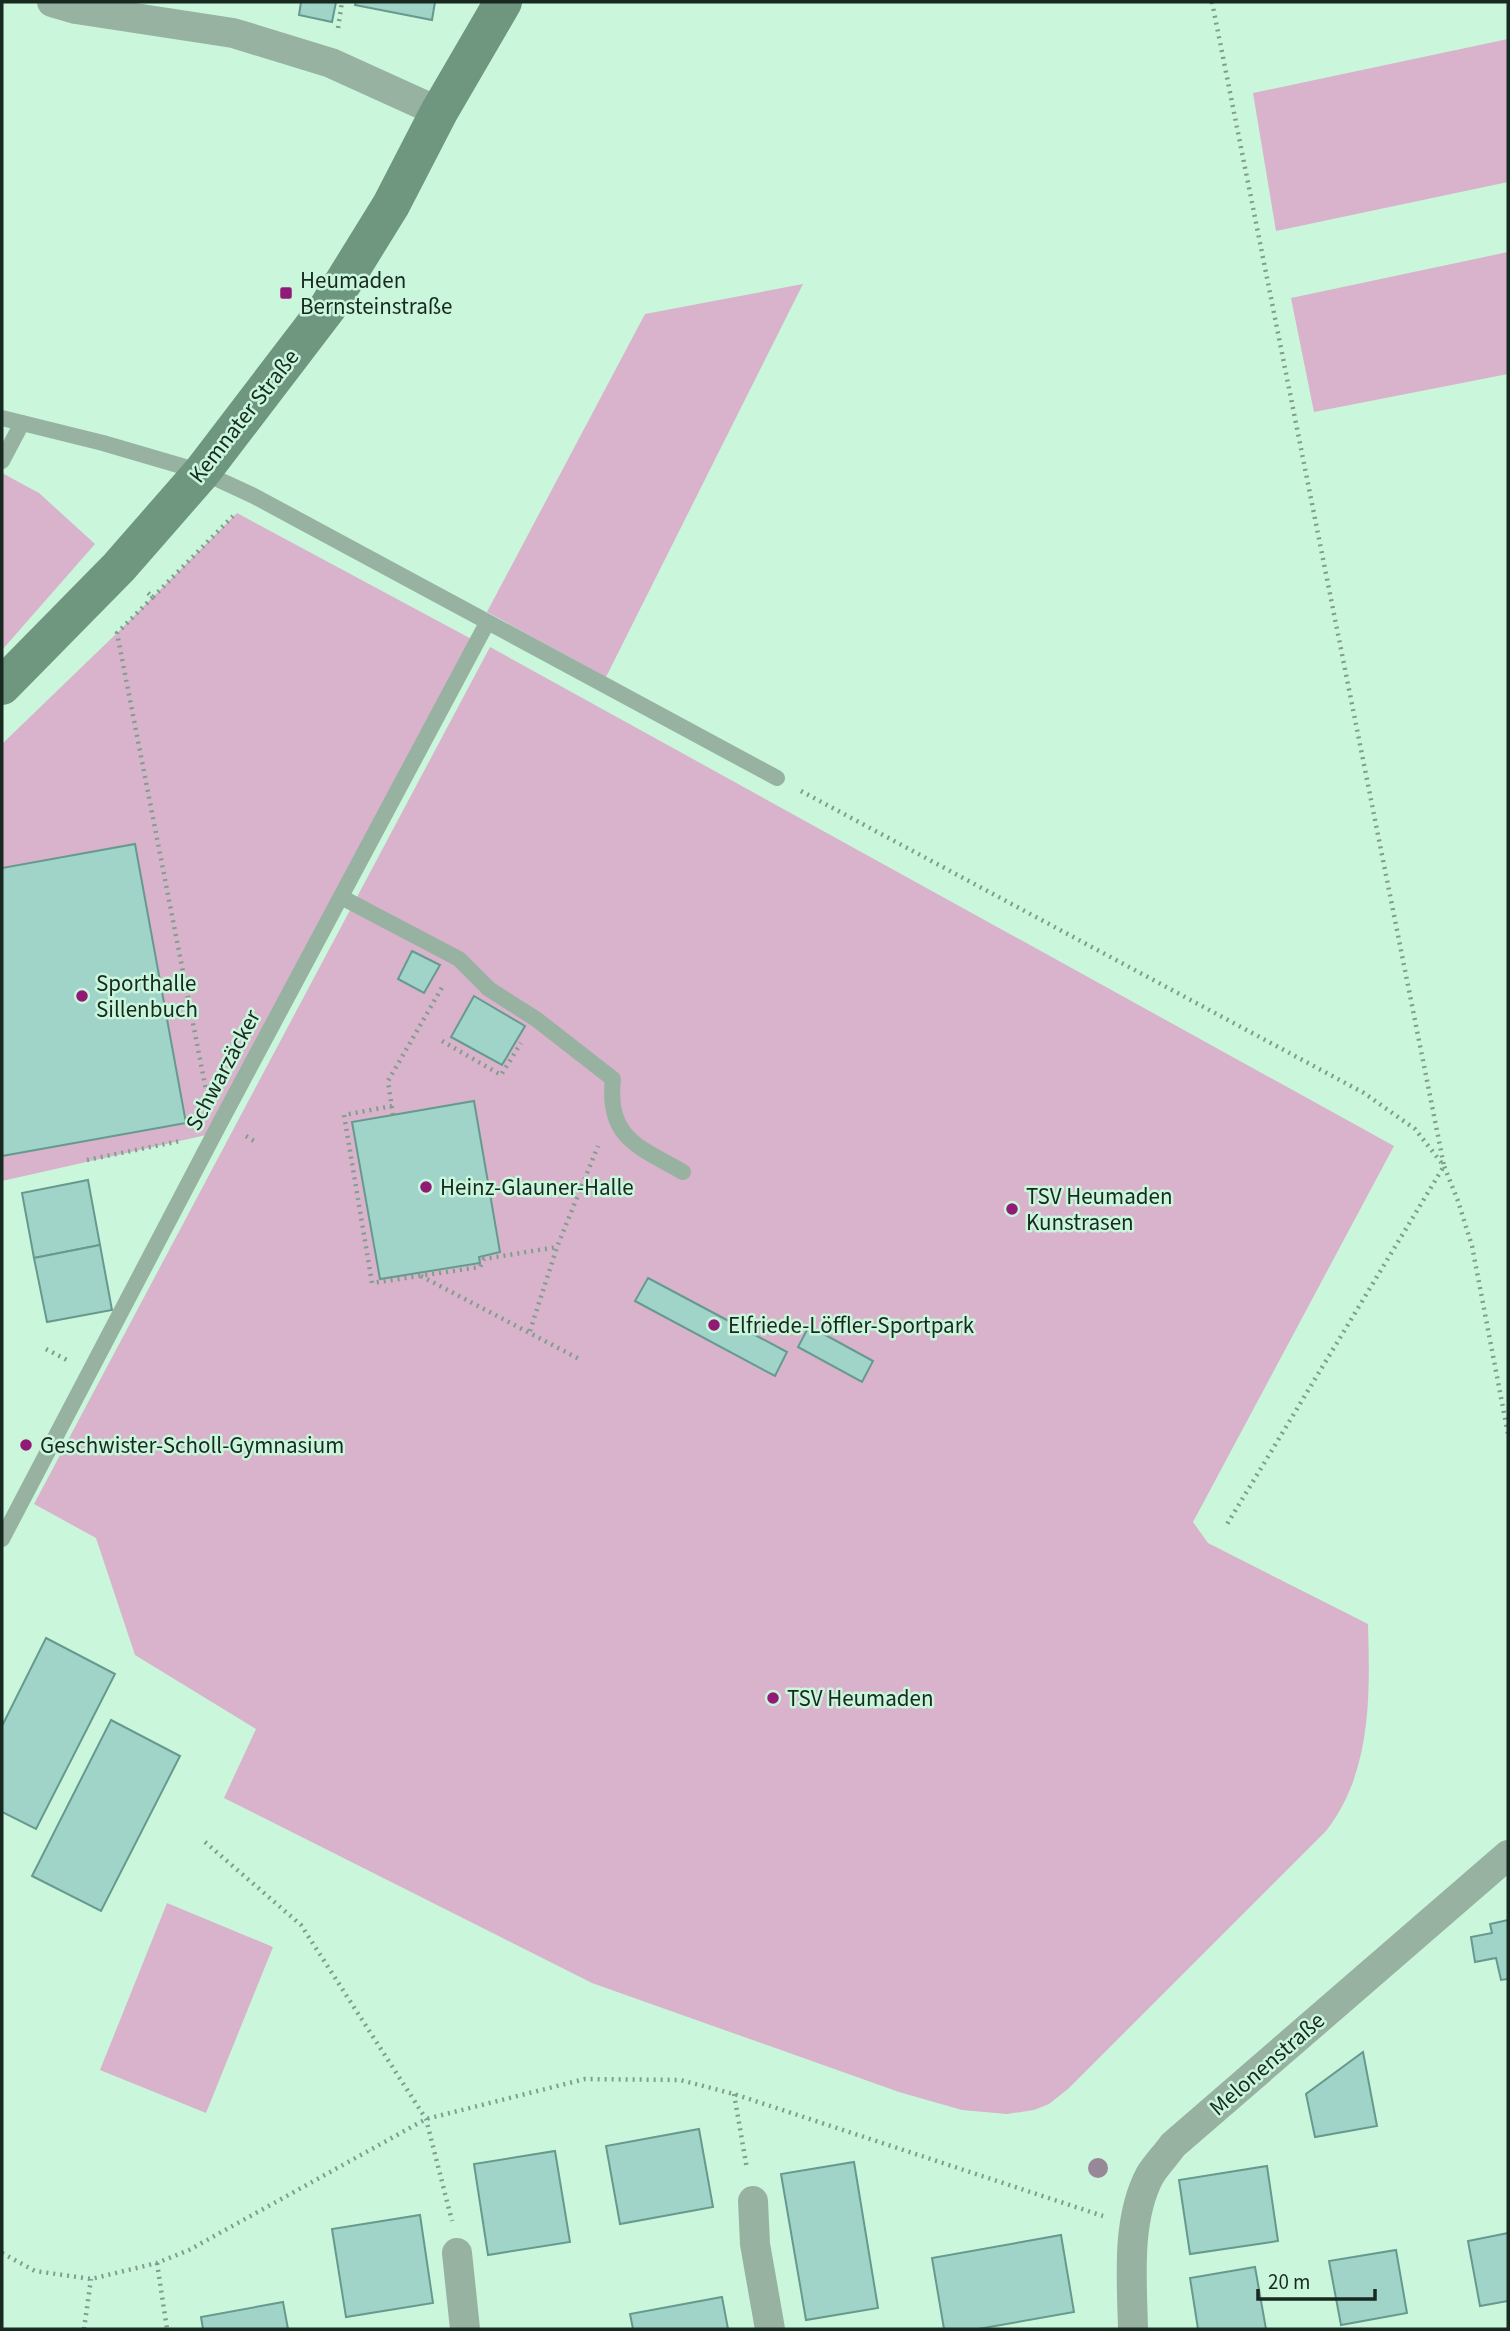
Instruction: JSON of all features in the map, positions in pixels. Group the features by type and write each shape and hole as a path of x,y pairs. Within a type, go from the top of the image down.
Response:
{"street":[{"path":"52,2 75,9 233,33 331,63 439,112"},
{"name":"Kemnater Straße","path":"2,686 119,567 202,472 328,307 391,205 439,112 503,2"},
{"name":"Melonenstraße","path":"1133,2329 1131,2260 1135,2220 1150,2176 1173,2145 1508,1854"},
{"path":"753,2201 755,2244 770,2329"},
{"path":"457,2253 465,2329"}],"lane":[{"path":"2,418 103,443 202,472 254,496 776,778"},
{"path":"2,461 22,423"},
{"name":"Schwarzäcker","path":"2,1539 487,623"},
{"path":"341,897 458,959 489,989 536,1019 612,1079 613,1113 620,1129 634,1144 683,1172"}],"path":[{"path":"1212,2 1444,1166 1472,1246 1508,1434"},
{"path":"87,1160 215,1133 117,633 254,496"},
{"path":"119,567 153,597"},
{"path":"776,778 1364,1093 1415,1129 1444,1166"},
{"path":"393,1115 388,1081 458,959"},
{"path":"442,1041 501,1075 536,1019"},
{"path":"392,1106 344,1115 372,1283 480,1267 484,1259 557,1247"},
{"path":"530,1331 557,1247 613,1113"},
{"path":"1226,1527 1444,1166"},
{"path":"420,1274 581,1360"},
{"path":"205,1842 301,1925 426,2119 457,2253"},
{"path":"2,2253 35,2271 91,2279 157,2263 189,2250 426,2119 585,2079 680,2080 734,2094 1100,2215 1135,2220"},
{"path":"734,2094 753,2201"},
{"path":"157,2263 167,2329"},
{"path":"84,2329 91,2279"}],"shaded area":[{"path":"1508,39 1508,182 1276,231 1253,93"},
{"path":"1508,252 1508,374 1314,412 1291,298"},
{"path":"803,284 606,677 487,612 645,314"},
{"path":"2,473 39,493 95,544 2,650"},
{"path":"237,513 477,642 215,1133 2,1181 2,744"},
{"name":"Elfriede-Löffler-Sportpark","path":"490,647 1394,1146 1193,1522 1208,1543 1368,1624 1368,1705 1360,1758 1352,1784 1326,1831 1068,2089 1049,2104 1034,2110 1007,2114 962,2110 899,2092 592,1983 224,1798 256,1729 135,1655 96,1538 34,1504"},
{"path":"167,1903 273,1947 206,2113 100,2070"}],"building":[{"path":"301,2 336,2 332,22 299,15"},
{"path":"356,2 435,2 432,20 355,5"},
{"name":"Sporthalle Sillenbuch","path":"135,844 186,1123 2,1156 2,868"},
{"path":"412,951 440,965 424,993 398,979"},
{"path":"474,996 525,1026 502,1065 451,1037"},
{"name":"Heinz-Glauner-Halle","path":"474,1101 500,1252 479,1257 480,1263 380,1279 352,1122"},
{"path":"88,1180 100,1245 34,1258 22,1193"},
{"path":"100,1245 112,1310 47,1322 34,1258"},
{"path":"648,1278 787,1352 775,1376 635,1301"},
{"path":"809,1326 873,1361 862,1382 798,1347"},
{"path":"46,1638 115,1674 36,1829 2,1812 2,1726"},
{"path":"111,1720 180,1756 101,1911 32,1876"},
{"path":"1508,1920 1508,1979 1501,1980 1496,1958 1475,1962 1471,1937 1492,1933 1490,1924"},
{"path":"1363,2052 1377,2126 1315,2137 1306,2094"},
{"path":"699,2129 713,2207 620,2224 606,2146"},
{"path":"555,2151 570,2242 488,2255 474,2164"},
{"path":"854,2162 878,2308 806,2320 781,2174"},
{"path":"1267,2166 1278,2241 1190,2254 1179,2180"},
{"path":"420,2215 433,2303 346,2317 332,2229"},
{"path":"1508,2233 1508,2301 1480,2306 1468,2241"},
{"path":"1061,2235 1074,2312 978,2329 944,2329 932,2258"},
{"path":"1396,2250 1407,2313 1341,2325 1329,2261"},
{"path":"1255,2267 1266,2329 1198,2329 1190,2278"},
{"path":"722,2297 728,2329 633,2329 630,2314"},
{"path":"283,2302 288,2329 203,2329 201,2317"}],"place":[{"name":"Heumaden Bernsteinstraße","path":"286,293"},
{"name":"Sporthalle Sillenbuch","path":"82,996"},
{"name":"Heinz-Glauner-Halle","path":"426,1187"},
{"name":"TSV Heumaden Kunstrasen","path":"1012,1209"},
{"name":"Elfriede-Löffler-Sportpark","path":"714,1325"},
{"name":"Geschwister-Scholl-Gymnasium","path":"26,1445"},
{"name":"TSV Heumaden","path":"773,1698"}]}
